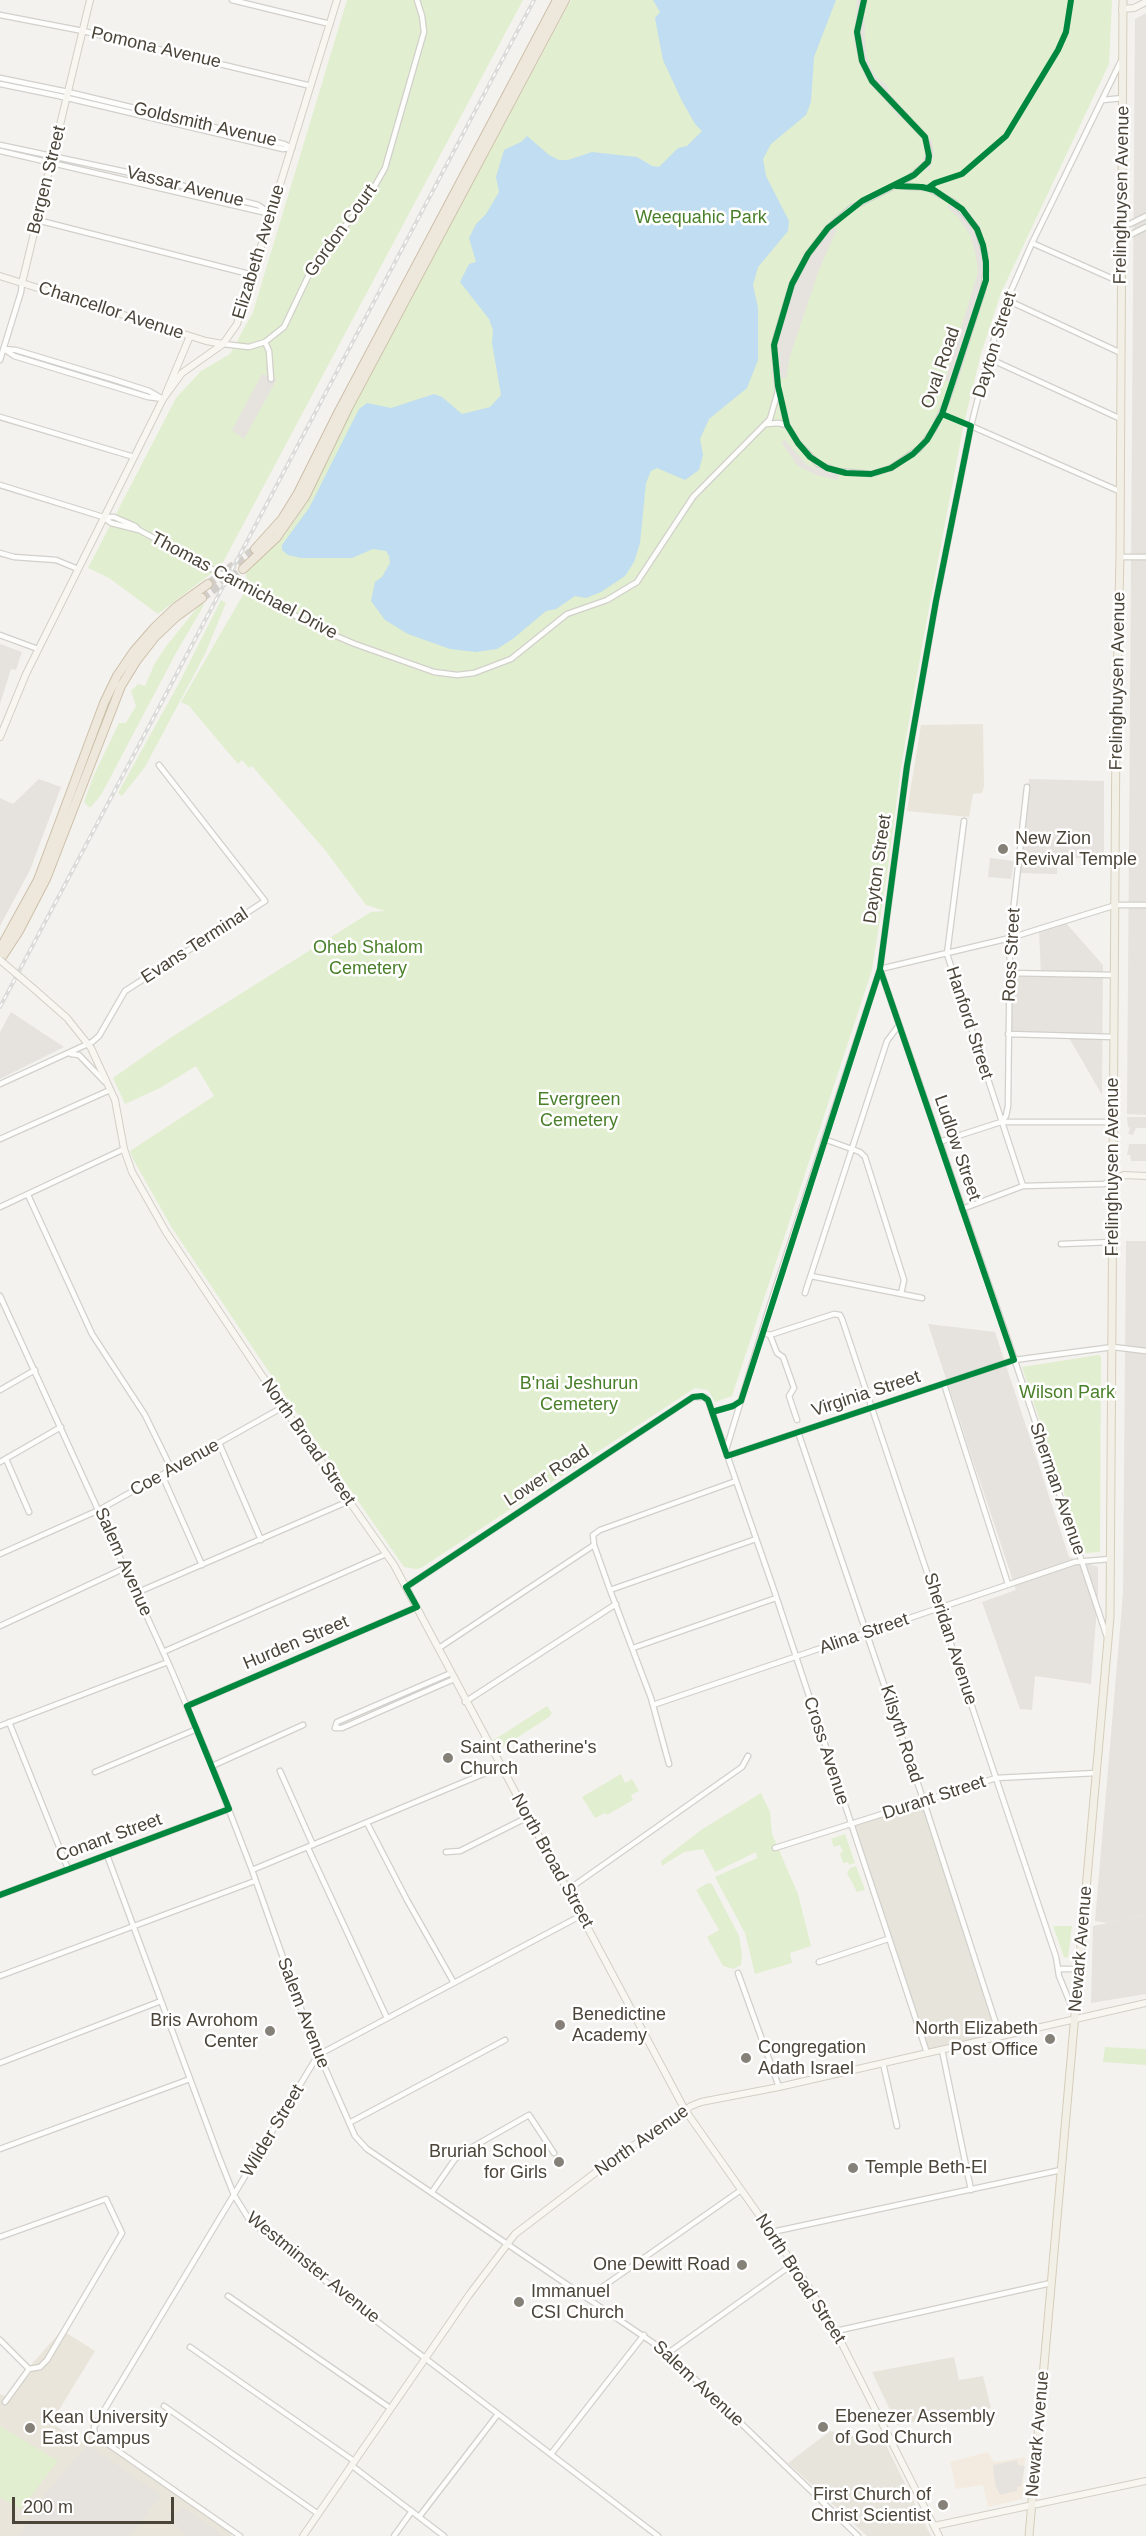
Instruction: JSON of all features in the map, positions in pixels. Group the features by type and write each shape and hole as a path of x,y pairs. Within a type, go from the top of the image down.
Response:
{"highway":[{"path":"255,549 282,519 298,493 339,411 557,0"},
{"path":"243,569 278,537 300,505 348,408 565,0"},
{"path":"0,949 38,880 101,711 117,676 154,628 176,607 208,584"},
{"path":"0,960 19,931 46,879 121,686 155,637 176,617 202,598"}],"main road":[{"name":"Bergen Street","path":"22,283 90,0"},
{"name":"Elizabeth Avenue","path":"78,569 164,399 183,373 222,344 237,324 337,0"},
{"name":"Frelinghuysen Avenue","path":"1113,1362 1123,0"},
{"path":"1122,9 1134,8 1146,2"},
{"name":"Chancellor Avenue","path":"0,276 222,344"},
{"path":"164,399 173,371 190,336"},
{"path":"0,737 15,696 78,569"},
{"name":"North Broad Street","path":"0,960 67,1018 89,1044 109,1087 132,1172 166,1232 283,1407 386,1554 406,1587 465,1702 569,1889 685,2110 772,2232 836,2331 939,2536"},
{"path":"1113,1180 1124,1175 1146,1176"},
{"name":"Newark Avenue","path":"1029,2536 1108,1641 1113,1362"},
{"name":"North Avenue","path":"303,2536 390,2408 515,2234 608,2163 685,2110 701,2102 884,2063 1075,2016 1146,2003"},
{"path":"934,2526 1146,2481"}],"street":[{"path":"232,0 330,24"},
{"name":"Gordon Court","path":"265,342 284,327 314,264 368,198 384,168 424,32 417,0"},
{"name":"Thomas Carmichael Drive","path":"0,485 103,517 111,523 139,530 317,628 377,653 434,672 457,675 492,667 511,658 528,647 567,614 607,600 636,582 693,497 767,424 773,412 778,386 774,345 799,268 838,219 862,201 914,175 928,162 927,143 912,123 872,81 861,62 857,32 864,0"},
{"name":"Pomona Avenue","path":"0,15 83,31 311,86"},
{"name":"Dayton Street","path":"763,1333 770,1305 880,969 907,766 944,559 971,426 988,358 1007,300 1032,243 1122,58"},
{"name":"Goldsmith Avenue","path":"0,78 19,85 285,144 292,148"},
{"name":"Goldsmith Avenue","path":"0,84 19,85"},
{"path":"1103,100 1123,98"},
{"name":"Vassar Avenue","path":"0,145 271,214"},
{"name":"Vassar Avenue","path":"0,151 52,158"},
{"name":"Oval Road","path":"778,386 787,425 804,451 818,464 846,473 871,474 891,468 913,454 927,440 942,414 983,290 986,271 985,254 977,229 955,203 928,188 896,186"},
{"path":"1121,224 1130,224 1146,216"},
{"path":"37,220 253,274"},
{"path":"1121,235 1130,235 1146,226"},
{"path":"1032,243 1111,278 1121,278"},
{"name":"Bergen Street","path":"0,360 22,283"},
{"path":"1007,300 1121,353"},
{"path":"222,344 249,347 265,342 269,351 271,379"},
{"path":"2,349 16,350 109,385 164,399"},
{"path":"988,358 1120,419"},
{"path":"51,364 111,379 149,391 164,399"},
{"path":"109,385 111,379"},
{"path":"0,417 134,458"},
{"path":"767,424 787,425"},
{"path":"971,426 1119,490"},
{"path":"0,553 14,557 56,560 78,569"},
{"path":"1120,557 1146,557"},
{"path":"0,635 38,649"},
{"name":"Evans Terminal","path":"89,1044 99,1035 125,991 265,901 159,765"},
{"name":"Ross Street","path":"1001,1122 1006,1116 1008,1106 1010,938 1027,787"},
{"name":"Hanford Street","path":"964,821 947,954 1023,1186"},
{"path":"880,969 1010,938 1116,904 1146,905"},
{"name":"Ludlow Street","path":"880,969 1007,1337"},
{"path":"1009,973 1115,975"},
{"path":"805,1293 887,1041 899,1025"},
{"path":"1008,1034 1114,1037"},
{"path":"0,1084 89,1044"},
{"path":"0,1139 109,1087 79,1055 65,1055"},
{"path":"939,1142 1001,1122 1113,1122"},
{"path":"824,1139 865,1156 904,1280 901,1294"},
{"path":"0,1207 124,1149"},
{"path":"962,1209 1023,1186 1104,1184 1113,1180"},
{"path":"28,1195 92,1334 145,1415 172,1470"},
{"path":"1061,1244 1113,1242"},
{"path":"811,1276 922,1298"},
{"name":"Salem Avenue","path":"0,1296 164,1652 197,1729 252,1870 318,2055 355,2136 367,2149 668,2353 858,2536"},
{"name":"Sheridan Avenue","path":"770,1335 834,1314 842,1319 1060,1970 1059,1976 1075,2016"},
{"path":"727,1453 763,1333 770,1335 777,1353 783,1357 794,1388 789,1396 797,1420"},
{"name":"Sherman Avenue","path":"1007,1337 1108,1641"},
{"name":"Virginia Street","path":"727,1453 798,1432 1014,1360 1113,1347 1146,1351"},
{"path":"0,1390 34,1370"},
{"path":"944,1384 1008,1584"},
{"name":"Lower Road","path":"406,1587 693,1397 705,1397"},
{"name":"Cross Avenue","path":"705,1397 727,1453 927,2053"},
{"path":"712,1412 733,1406 741,1401"},
{"name":"Coe Avenue","path":"0,1554 99,1510 283,1407"},
{"path":"0,1461 61,1427"},
{"name":"Kilsyth Road","path":"798,1432 1000,2036"},
{"path":"219,1443 261,1540"},
{"path":"6,1459 29,1512"},
{"path":"162,1475 202,1565"},
{"path":"669,1764 653,1705 594,1545 593,1535 600,1530 736,1482"},
{"path":"136,1593 349,1501"},
{"path":"610,1590 756,1539"},
{"path":"439,1648 594,1545"},
{"path":"164,1652 386,1554"},
{"name":"Alina Street","path":"653,1705 1008,1584 1081,1561 1110,1559"},
{"path":"0,1626 125,1568"},
{"path":"633,1648 776,1598"},
{"path":"465,1702 616,1605"},
{"name":"Hurden Street","path":"187,1706 417,1607"},
{"path":"0,1726 168,1662"},
{"path":"452,1676 342,1728 335,1728 337,1722 408,1691 452,1676"},
{"path":"408,1691 410,1697"},
{"path":"371,1707 374,1713"},
{"path":"9,1722 68,1869"},
{"path":"212,1766 303,1725"},
{"path":"95,1772 197,1729"},
{"path":"569,1889 742,1767 748,1756"},
{"path":"252,1870 311,1847 423,1797 500,1767"},
{"path":"280,1771 387,2019"},
{"name":"Durant Street","path":"775,1848 996,1778 1096,1773"},
{"name":"Conant Street","path":"0,1895 229,1809"},
{"path":"446,1852 460,1851 528,1817"},
{"path":"367,1823 454,1983"},
{"name":"Westminster Avenue","path":"107,1855 234,2195 242,2210 259,2229 658,2536"},
{"path":"0,1976 255,1881"},
{"path":"318,2055 582,1915"},
{"path":"819,1962 888,1939"},
{"path":"1060,1970 1078,1969"},
{"path":"738,1972 779,2086"},
{"path":"0,2063 161,2001"},
{"path":"349,2123 505,2040"},
{"path":"942,2049 971,2190"},
{"name":"Wilder Street","path":"240,2536 93,2432 318,2055"},
{"path":"884,2063 897,2126"},
{"path":"0,2149 190,2079"},
{"path":"432,2192 455,2159 462,2153 529,2115 554,2153"},
{"path":"772,2232 1061,2170"},
{"path":"588,2297 741,2190"},
{"path":"0,2237 106,2199 122,2233 47,2360 40,2367 29,2368 0,2340"},
{"path":"668,2353 793,2264"},
{"path":"836,2331 1051,2283"},
{"path":"228,2296 390,2408"},
{"path":"551,2454 644,2335"},
{"path":"190,2347 353,2463 444,2536"},
{"path":"5,2402 29,2368"},
{"path":"164,2406 317,2513"},
{"path":"419,2517 498,2414"},
{"path":"394,2536 412,2511"}],"shaded area":[{"path":"857,0 867,0 864,15 866,54 871,68 909,115 899,117 865,76 857,56 854,39"},
{"path":"1146,13 1146,1115 1127,1114 1135,19"},
{"path":"932,139 934,155 929,171 921,164 925,154 923,142"},
{"path":"953,198 965,207 980,226 988,252 989,268 988,283 957,384 945,380 978,272 970,235 958,217 947,207"},
{"path":"833,227 837,229 819,270 790,356 786,378 781,378 777,341 793,287 805,262"},
{"path":"262,374 277,379 244,439 232,430"},
{"path":"785,440 807,465 839,475 838,480 816,475 798,466 781,442"},
{"path":"0,644 22,652 16,670 11,669 0,704"},
{"path":"983,724 984,786 982,793 973,794 969,817 907,811 921,725"},
{"path":"39,779 61,787 30,870 0,926 0,798 13,804"},
{"path":"1029,779 1104,781 1104,858 1058,858 1057,874 1020,873"},
{"path":"990,858 1014,861 1011,879 988,877"},
{"path":"1065,922 1103,965 1102,1095 1068,1036 1007,1036 1010,975 1041,975 1039,929"},
{"path":"11,1012 64,1047 0,1079 0,1032"},
{"path":"1127,1117 1146,1117 1146,1128 1136,1128 1133,1135 1128,1134 1130,1128"},
{"path":"1129,1144 1146,1144 1146,1161 1131,1161 1130,1155 1127,1155"},
{"path":"1126,1241 1146,1241 1146,1915 1108,1923 1095,1921 1123,1594"},
{"path":"928,1324 995,1332 1069,1557 1098,1567 1091,1684 1035,1676 1032,1710 1020,1709 982,1602 1016,1590"},
{"path":"1018,1406 1037,1463 979,1479 965,1437 991,1428 987,1417"},
{"path":"923,1802 1000,2036 927,2053 850,1825"},
{"path":"1146,1915 1146,1994 1091,2003 1093,1926"},
{"name":"Kean University East Campus","path":"62,2330 95,2351 51,2423 83,2443 91,2433 169,2487 232,2534 231,2536 0,2536 0,2394 8,2397 30,2366"},
{"path":"954,2357 959,2380 983,2376 991,2408 897,2425 872,2372"},
{"path":"830,2431 884,2441 931,2536 867,2536 788,2463"},
{"path":"88,2445 161,2495 129,2536 19,2536 47,2492"},
{"path":"988,2452 994,2462 1025,2457 1022,2499 988,2507 983,2485 956,2489 950,2462"},
{"path":"1017,2460 1018,2465 1025,2466 1021,2486 1017,2487 1017,2491 1000,2495 995,2484 993,2465"},
{"path":"182,2507 224,2536 185,2536 173,2520"}],"green space":[{"path":"347,0 523,0 221,566 158,614 109,578 88,568 176,398 201,371 230,354 253,312"},
{"path":"571,0 1112,0 1109,64 1001,293 981,354 964,423 926,624 901,767 872,970 732,1396 715,1402 708,1390 695,1388 421,1568 416,1569 404,1567 292,1406 172,1228 133,1159 130,1151 214,1096 196,1066 160,1088 125,1104 113,1078 170,1038 371,912 385,911 366,905 325,850 252,766 249,768 242,760 238,764 189,706 181,702 247,588 246,573 284,536 307,503 349,414"},
{"path":"221,600 226,603 205,654 145,767 122,796 118,793 178,685"},
{"path":"201,603 204,605 101,795 90,808 84,802 94,775 119,723 126,723 136,706 131,691 138,684 145,686 155,663 167,645"},
{"name":"Wilson Park","path":"1101,1356 1100,1552 1084,1553 1022,1367"},
{"path":"547,1706 552,1713 549,1717 498,1750 492,1741"},
{"path":"621,1774 625,1783 632,1779 639,1791 631,1795 633,1800 607,1815 605,1813 595,1818 582,1797"},
{"path":"761,1793 770,1812 772,1834 798,1894 811,1946 790,1953 792,1963 755,1974 745,1933 715,1877 757,1858 756,1852 715,1872 703,1849 684,1852 662,1866 661,1861 701,1830"},
{"path":"845,1834 855,1863 849,1865 848,1862 843,1863 840,1853 843,1852 840,1845 834,1847 831,1839"},
{"path":"856,1866 865,1890 857,1892 847,1873 850,1868"},
{"path":"708,1883 712,1884 739,1936 741,1965 733,1969 723,1966 707,1937 719,1930 696,1890"},
{"path":"1053,1926 1072,1926 1068,1958 1064,1957"},
{"path":"1105,2047 1146,2049 1146,2065 1103,2062"},
{"path":"0,2426 58,2461 21,2509 0,2497"}],"water":[{"path":"653,0 836,0 814,57 811,102 806,115 771,144 763,159 766,176 789,221 788,231 758,267 753,285 758,308 758,360 747,388 709,419 700,439 703,455 699,470 685,480 657,468 651,471 646,483 640,543 634,562 625,576 601,592 586,598 575,596 556,609 546,611 497,649 476,652 450,649 408,634 385,620 371,601 375,582 382,577 390,563 386,551 373,549 352,558 301,558 288,555 282,550 282,545 309,508 359,409 367,403 391,408 434,394 442,397 462,414 490,407 501,395 492,343 493,330 489,319 460,282 469,264 476,262 469,238 499,192 496,177 504,150 521,142 527,136 549,155 559,160 568,160 592,152 637,157 652,166 659,167 678,148 687,146 702,131 695,124 682,101 663,60 655,18 660,12"}],"tunnel":[{"path":"208,584 255,549"},
{"path":"202,598 243,569"}],"railway":[{"path":"0,1007 534,0"}],"cycle path":[{"path":"864,0 857,32 862,61 872,81 925,137 928,162 914,175 862,201 828,228 808,254 792,284 774,345 778,386 787,425 810,457 827,468 846,473 871,474 891,468 913,454 927,440 942,414 986,280 983,245 977,229 962,209 934,190 896,186"},
{"path":"928,188 935,183 962,174 1006,136 1058,50 1066,32 1071,0"},
{"path":"712,1412 733,1406 741,1401 880,969 907,766 936,601 971,426 942,414"},
{"path":"0,1895 229,1809 187,1706 417,1607 406,1587 693,1397 702,1396 708,1400 727,1456 1014,1360 880,969"}],"place":[{"name":"New Zion Revival Temple","path":"1003,849"},
{"name":"Saint Catherine's Church","path":"448,1758"},
{"name":"Benedictine Academy","path":"560,2025"},
{"name":"Bris Avrohom Center","path":"270,2031"},
{"name":"North Elizabeth Post Office","path":"1050,2039"},
{"name":"Congregation Adath Israel","path":"746,2058"},
{"name":"Bruriah School for Girls","path":"559,2162"},
{"name":"Temple Beth-El","path":"853,2168"},
{"name":"One Dewitt Road","path":"742,2265"},
{"name":"Immanuel CSI Church","path":"519,2302"},
{"name":"Ebenezer Assembly of God Church","path":"823,2427"},
{"name":"Kean University East Campus","path":"30,2428"},
{"name":"First Church of Christ Scientist","path":"943,2505"}],"park label":[{"name":"Weequahic Park","path":"701,218"},
{"name":"Oheb Shalom Cemetery","path":"368,958"},
{"name":"Evergreen Cemetery","path":"579,1110"},
{"name":"B'nai Jeshurun Cemetery","path":"579,1394"}]}
